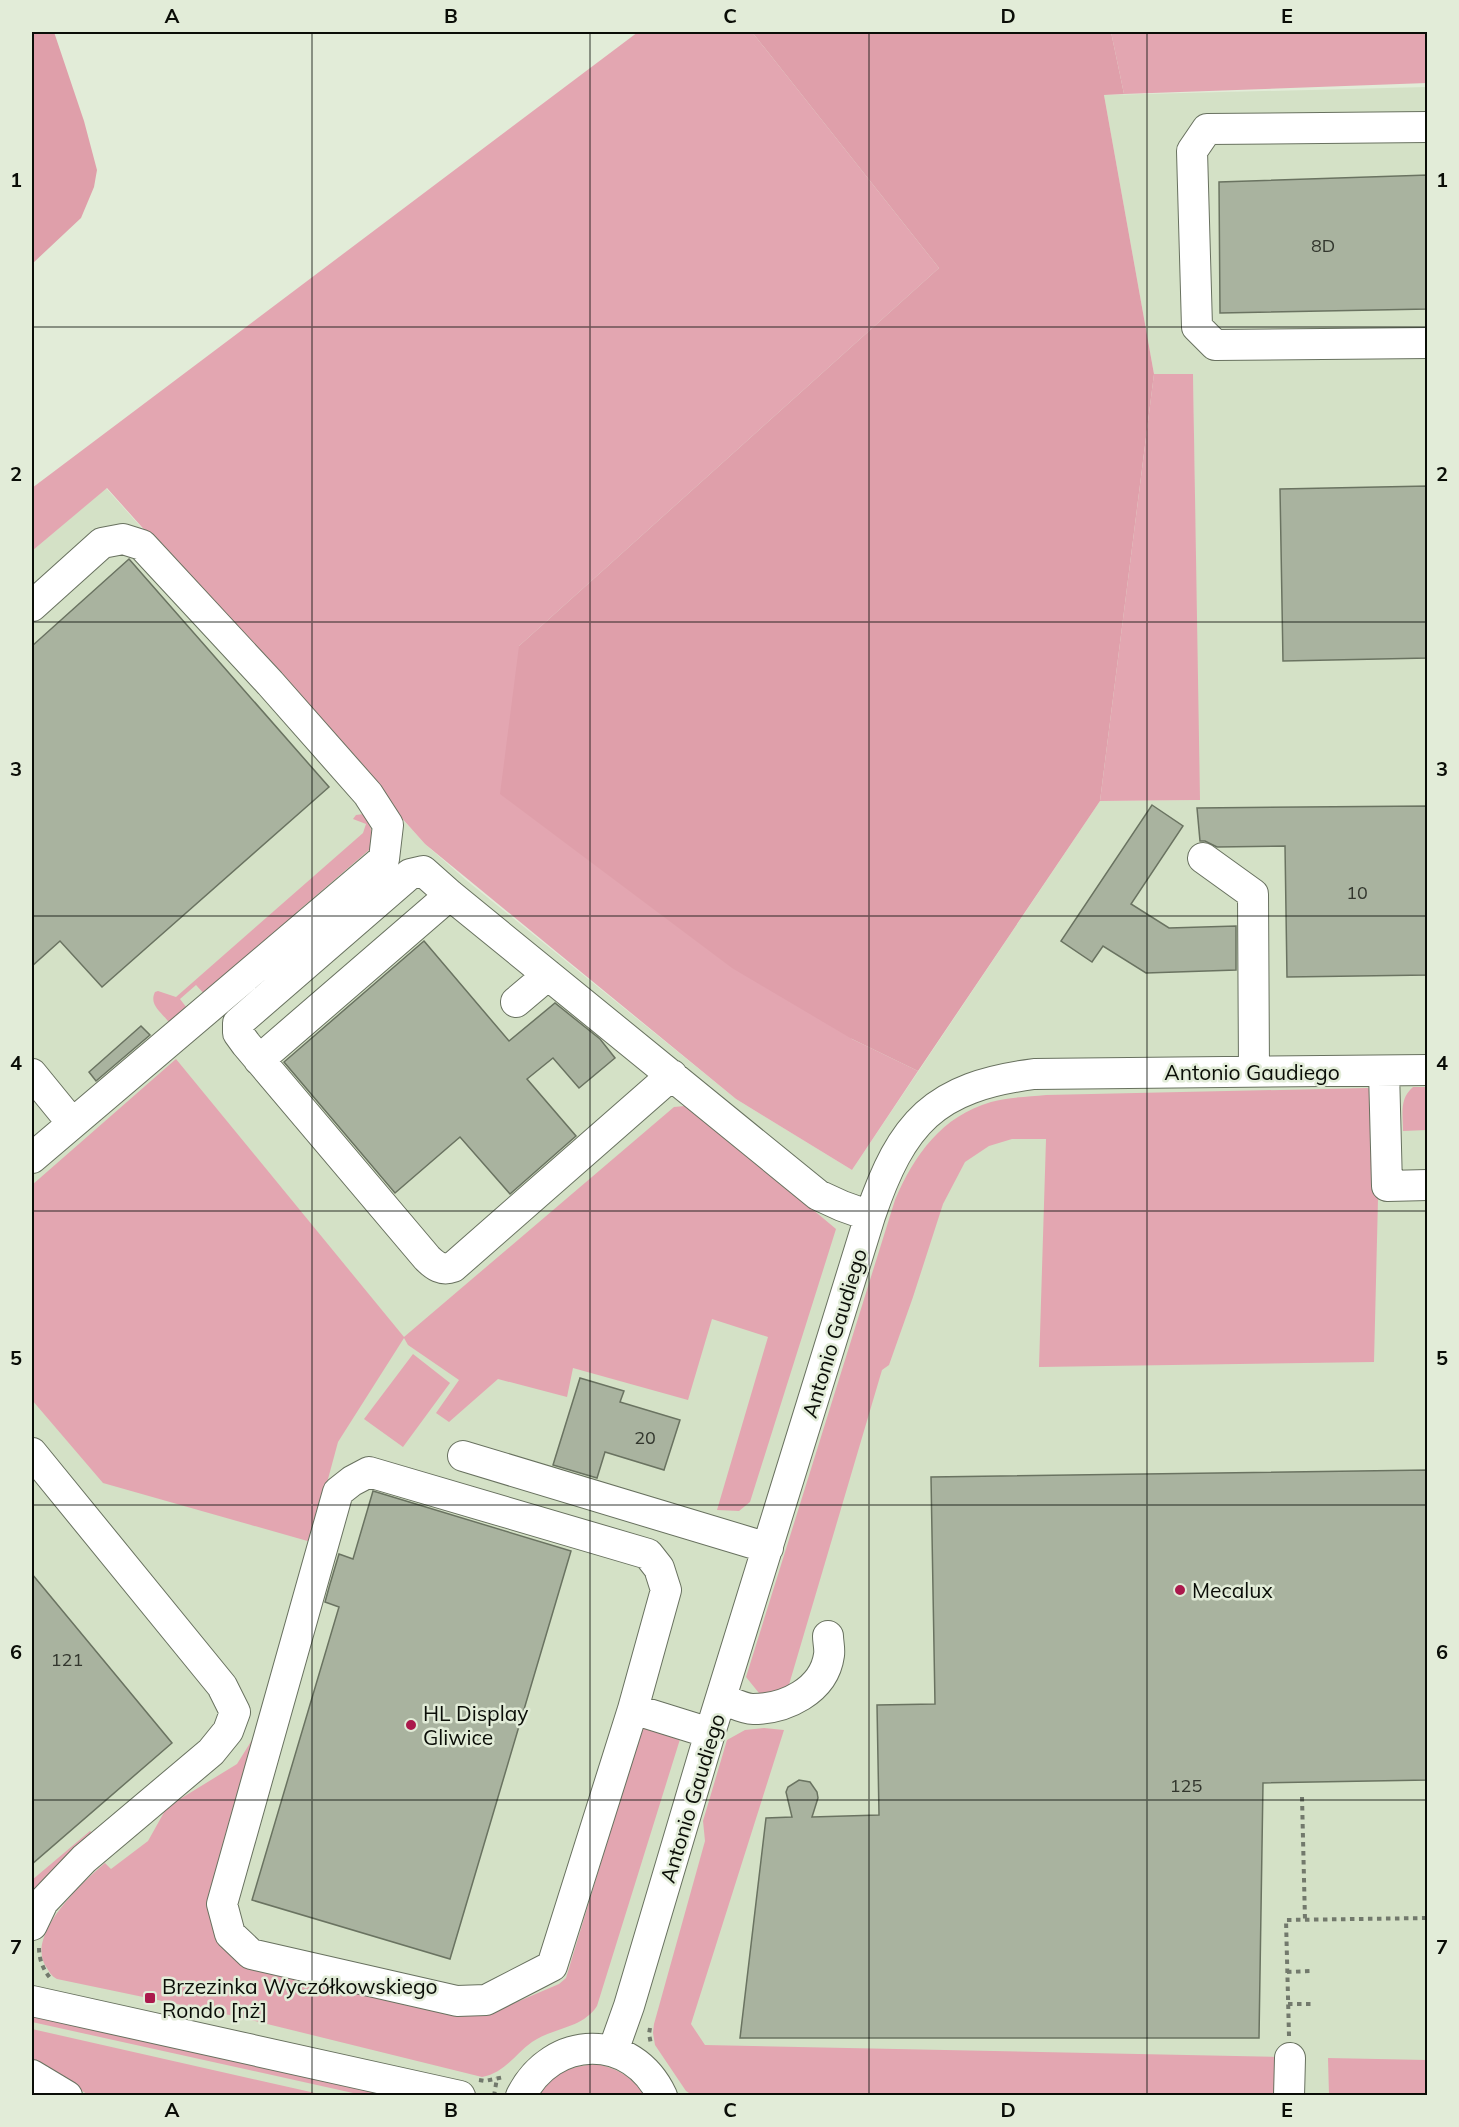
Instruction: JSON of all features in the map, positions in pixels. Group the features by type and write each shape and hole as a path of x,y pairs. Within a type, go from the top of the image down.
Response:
{"street":[{"path":"1428,127 1207,129 1192,151 1197,327 1215,345 1428,343"},
{"path":"32,606 102,543 123,539 141,545 270,683 368,794 388,825 384,859 32,1158"},
{"path":"1203,858 1253,894 1254,1071"},
{"path":"672,1075 453,1267 447,1269 440,1268 427,1258 259,1060 238,1033 238,1023 410,874 423,871 450,896 672,1075 818,1195 870,1216"},
{"path":"259,1060 427,924 450,896"},
{"path":"516,1002 548,975"},
{"name":"Antonio Gaudiego","path":"613,2051 629,2006 710,1733 882,1179 913,1128 932,1110 971,1087 1003,1078 1034,1074 1428,1070"},
{"path":"1384,1071 1387,1186 1428,1185"},
{"path":"32,1074 72,1123"},
{"path":"32,1453 222,1686 235,1712 228,1731 211,1752 84,1859 43,1902 37,1932"},
{"path":"463,1456 768,1548"},
{"path":"369,1472 648,1554 659,1568 666,1590 633,1708 552,1966 486,2000 457,2001 251,1954 230,1934 222,1904 338,1492 352,1480 369,1472"},
{"path":"722,1699 750,1710 783,1705 809,1691 822,1673 829,1655 828,1636"},
{"path":"633,1708 710,1733"},
{"path":"32,2001 469,2088"},
{"path":"521,2096 540,2068 558,2056 573,2050 589,2048 613,2051 640,2065 657,2085 662,2096"},
{"path":"1289,2096 1290,2058"},
{"path":"32,2075 67,2096"}],"path":[{"path":"1302,1797 1305,1920"},
{"path":"1290,2058 1286,1920 1428,1918"},
{"path":"37,1932 40,1958 46,1974 54,1982"},
{"path":"1287,1972 1311,1971"},
{"path":"1288,2004 1311,2004"},
{"path":"651,2024 649,2034 655,2052"},
{"path":"469,2088 497,2078 494,2096"}],"shaded area":[{"path":"32,32 54,32 84,121 97,170 94,187 81,218 32,264"},
{"path":"638,32 752,32 939,268 519,646 852,1039 918,1071 852,1170 736,1099 425,844 107,488 32,551 32,488"},
{"path":"752,32 1111,32 1124,94 1104,95 1154,374 1100,801 918,1071 852,1039 732,968 500,794 519,646 939,268"},
{"path":"1111,32 1427,32 1427,83 1124,94"},
{"path":"1427,87 1427,2095 32,2095 32,551 106,488 425,844 466,880 736,1099 852,1170 1100,801 1199,800 1193,374 1154,374 1104,95"},
{"path":"1154,374 1193,374 1200,800 1100,801"},
{"path":"363,814 371,831 369,850 297,912 293,919 207,997 196,985 180,999 190,1012 171,1022 168,1021 154,1004 155,992 176,997 363,833 366,824 353,819 356,815"},
{"path":"176,1059 404,1337 674,1107 685,1106 694,1110 836,1229 750,1502 739,1511 717,1510 768,1337 712,1319 688,1400 573,1368 567,1397 498,1379 449,1422 436,1413 459,1380 408,1345 404,1338 338,1442 311,1542 103,1483 32,1400 32,1185"},
{"path":"1413,1087 1427,1087 1427,1130 1403,1131 1404,1102"},
{"path":"1368,1088 1379,1101 1380,1118 1374,1362 1039,1367 1046,1139 1012,1139 989,1146 965,1162 943,1204 889,1365 882,1370 783,1705 763,1698 746,1677 895,1200 911,1168 932,1139 944,1127 974,1108 1011,1098 1046,1095"},
{"path":"413,1354 450,1383 403,1447 364,1419"},
{"path":"642,1727 681,1736 597,2006 591,2014 576,2024 532,2042 497,2072 490,2075 482,2077 239,2017 57,1979 45,1965 42,1952 44,1938 60,1909 72,1895 105,1863 111,1869 148,1841 167,1807 237,1764 257,1732 215,1928 496,2011 559,1984 566,1978"},
{"path":"764,1728 784,1730 691,2024 705,2045 1281,2057 1278,2096 692,2095 686,2091 655,2045 654,2024 705,1841 703,1821 727,1740 745,1730"},
{"path":"90,1831 94,1835 32,1901 32,1880"},
{"path":"32,2014 404,2095 362,2095 32,2022"},
{"path":"32,2029 324,2095 89,2095 32,2062"},
{"path":"1328,2058 1427,2060 1427,2095 1329,2095"},
{"path":"597,2064 624,2075 645,2095 539,2096 550,2081 564,2072 579,2066"}],"building":[{"path":"1428,175 1428,309 1220,313 1219,182"},
{"path":"1428,486 1428,658 1283,661 1280,489"},
{"path":"129,559 329,787 102,987 60,941 32,966 32,646"},
{"path":"1152,805 1183,826 1131,904 1169,928 1236,926 1236,970 1146,973 1103,946 1092,962 1061,941"},
{"path":"1428,806 1428,975 1287,977 1285,846 1217,847 1200,841 1197,808"},
{"path":"424,941 509,1041 555,1003 600,1039 615,1058 579,1088 553,1058 527,1079 576,1136 510,1194 460,1137 395,1193 284,1062"},
{"path":"141,1026 150,1035 96,1081 89,1072"},
{"path":"580,1378 624,1391 620,1402 680,1420 664,1470 605,1452 597,1478 553,1465"},
{"path":"1428,1470 1428,1780 1263,1783 1259,2038 740,2038 766,1818 792,1817 786,1792 788,1787 799,1780 810,1782 817,1792 818,1798 812,1817 879,1815 877,1705 935,1704 931,1477"},
{"name":"HL Display Gliwice","path":"373,1491 571,1551 450,1959 252,1900 339,1607 325,1602 330,1584 339,1554 353,1559"},
{"path":"32,1574 172,1743 32,1864"}],"place":[{"name":"Mecalux","path":"1180,1590"},
{"name":"HL Display Gliwice","path":"411,1725"},
{"name":"Brzezinka Wyczółkowskiego Rondo [nż]","path":"150,1998"}]}
